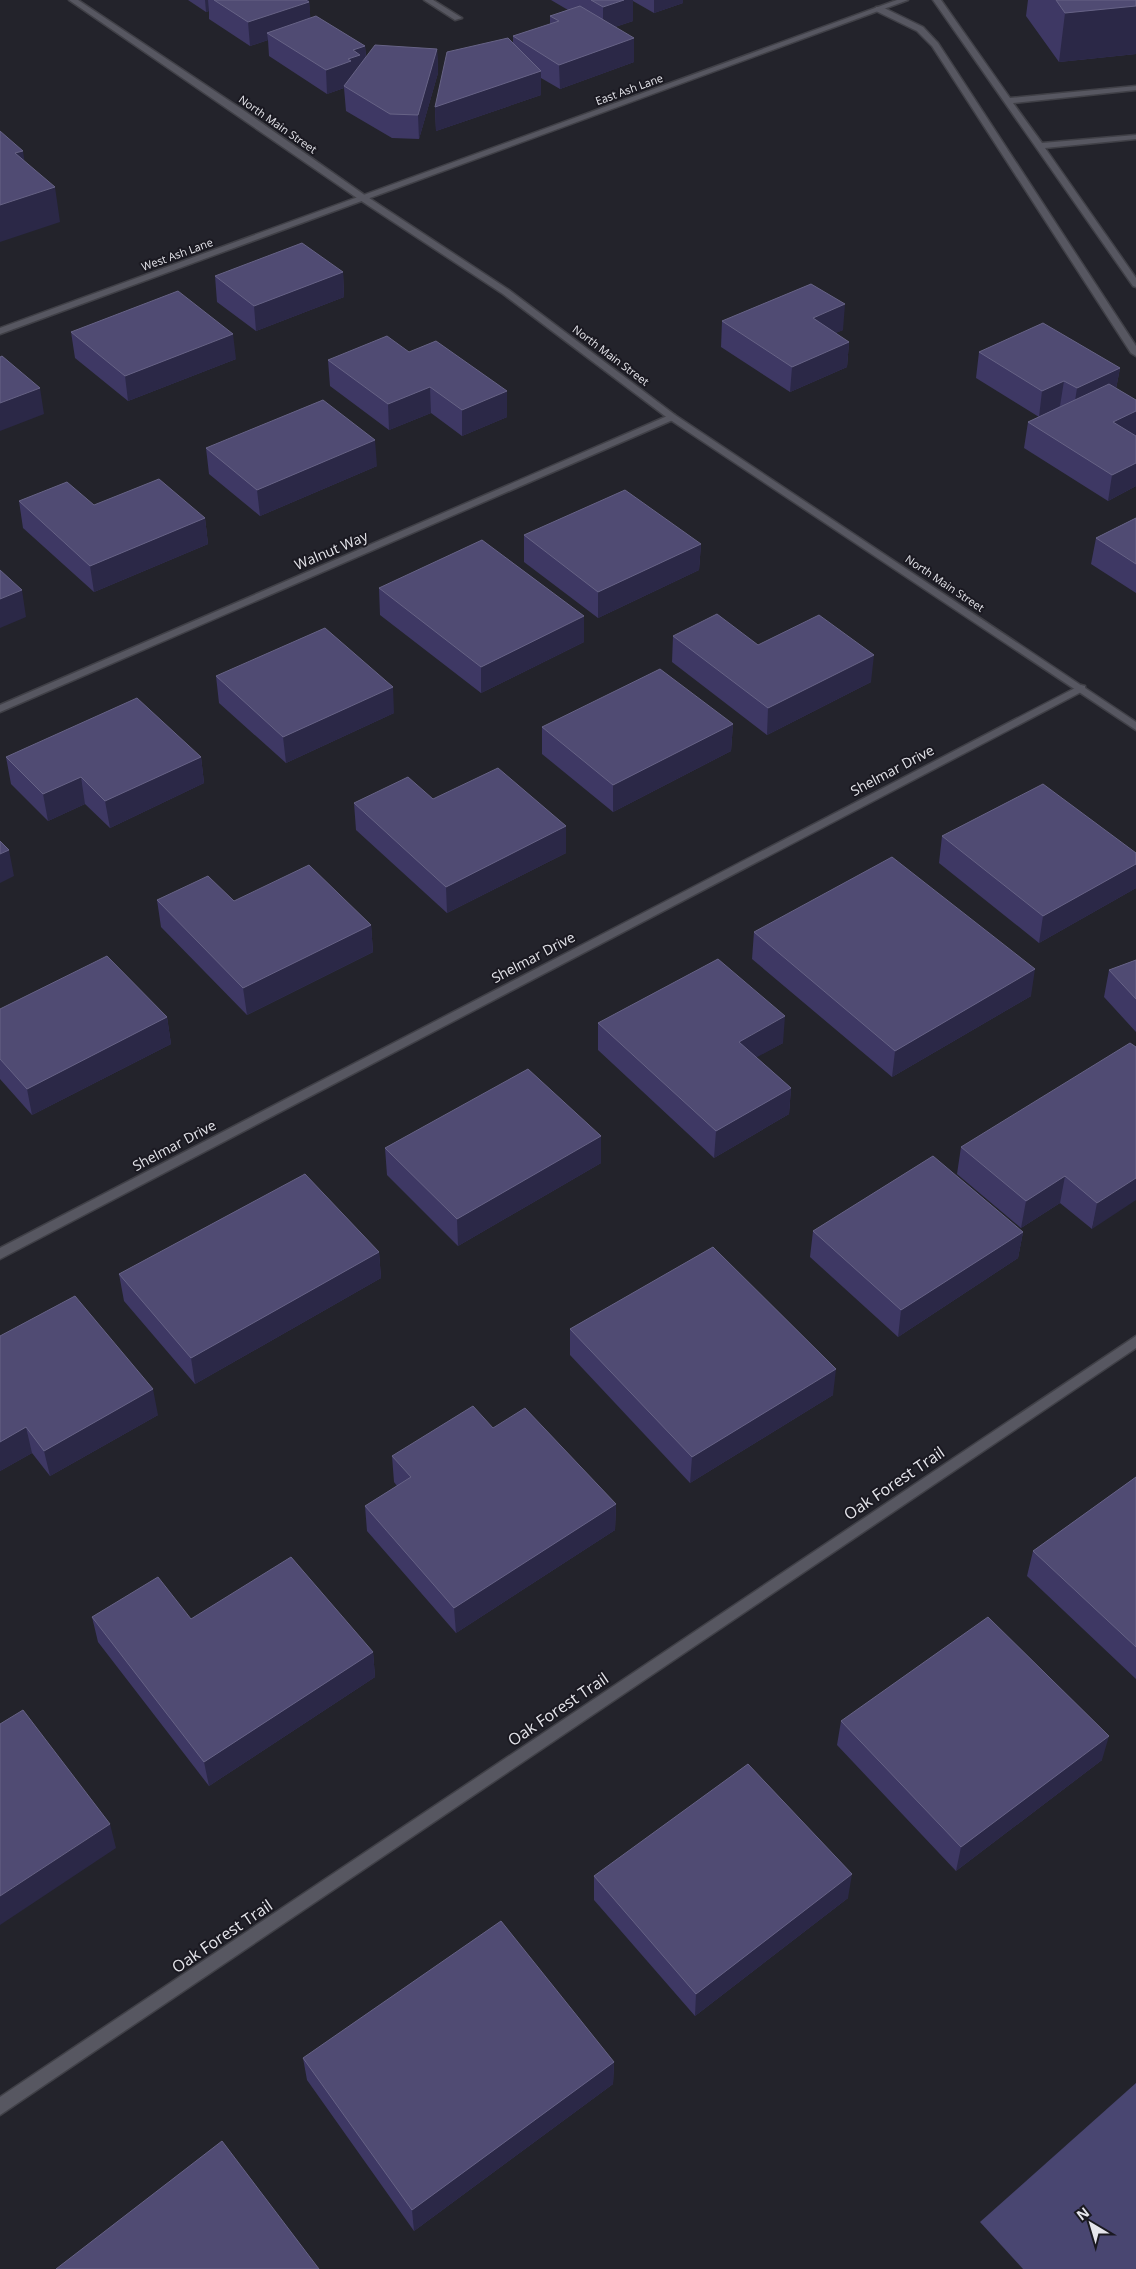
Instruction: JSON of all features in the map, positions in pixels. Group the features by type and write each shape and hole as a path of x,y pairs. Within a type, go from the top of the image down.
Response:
{"street":[{"name":"North Main Street","path":"73,0 240,112 363,198 506,292 672,417 1081,688 1136,727"},
{"path":"428,0 458,18"},
{"name":"East Ash Lane","path":"363,198 904,0"},
{"path":"937,0 1136,284"},
{"path":"880,9 920,29 935,45 1136,353"},
{"path":"1009,101 1136,88"},
{"path":"1040,146 1136,136"},
{"name":"West Ash Lane","path":"0,331 363,198"},
{"name":"Walnut Way","path":"0,708 672,417"},
{"name":"Shelmar Drive","path":"0,1254 1081,688"},
{"name":"Oak Forest Trail","path":"0,2107 1136,1341"}],"shaded area":[{"path":"1136,2083 1136,2269 1023,2269 980,2222"}],"building":[{"path":"214,0 306,0 309,2 248,22"},
{"path":"591,0 624,0 603,7"},
{"path":"1056,0 1136,0 1136,6 1065,13"},
{"path":"580,6 634,38 559,65 513,36 559,21 550,16"},
{"path":"316,16 365,46 353,50 360,55 348,59 351,61 326,70 267,33"},
{"path":"508,38 541,71 435,107 447,52"},
{"path":"375,45 437,49 418,115 390,114 344,86"},
{"path":"0,131 23,151 15,153 55,187 0,205"},
{"path":"302,243 343,272 254,306 215,276"},
{"path":"811,284 845,304 813,318 849,342 792,367 722,321"},
{"path":"178,291 233,334 125,376 71,332"},
{"path":"1043,323 1120,368 1077,388 1064,381 1042,391 979,352"},
{"path":"387,336 409,352 436,341 507,391 462,410 430,387 388,404 328,360"},
{"path":"2,356 40,388 0,403 0,357"},
{"path":"1109,384 1136,400 1136,411 1113,422 1136,436 1136,463 1112,475 1028,422"},
{"path":"323,400 375,440 257,490 206,448"},
{"path":"159,479 205,518 90,566 19,501 67,482 94,505"},
{"path":"625,490 701,544 598,592 524,535"},
{"path":"1136,518 1136,564 1096,538"},
{"path":"482,540 584,616 481,667 379,588"},
{"path":"0,570 22,590 0,599"},
{"path":"717,614 758,645 819,615 874,655 768,708 673,636"},
{"path":"325,628 393,687 283,737 216,676"},
{"path":"660,669 733,724 613,785 542,727"},
{"path":"137,698 201,757 105,801 81,777 43,794 6,757"},
{"path":"498,768 566,826 446,887 354,803 408,777 433,799"},
{"path":"1043,784 1136,853 1136,864 1043,916 942,836"},
{"path":"0,841 9,850 0,854"},
{"path":"892,857 1035,969 895,1051 754,932"},
{"path":"309,865 371,925 243,988 157,900 208,876 234,901"},
{"path":"107,956 167,1017 27,1089 0,1059 0,1009"},
{"path":"718,959 785,1016 739,1042 791,1088 716,1131 598,1023"},
{"path":"1136,960 1136,999 1109,970"},
{"path":"1130,1043 1136,1047 1136,1178 1097,1203 1065,1176 1026,1201 961,1147"},
{"path":"528,1069 601,1136 457,1219 385,1148"},
{"path":"933,1156 1023,1232 901,1310 813,1231"},
{"path":"305,1174 379,1252 191,1358 119,1274"},
{"path":"713,1247 836,1369 692,1457 570,1329"},
{"path":"75,1296 153,1389 44,1451 26,1427 0,1442 0,1336"},
{"path":"473,1406 493,1428 525,1408 616,1504 454,1608 365,1506 411,1477 392,1456"},
{"path":"1136,1477 1136,1647 1033,1551"},
{"path":"291,1557 373,1652 204,1762 92,1617 158,1577 191,1619"},
{"path":"988,1617 1109,1736 961,1847 841,1721"},
{"path":"23,1710 110,1824 0,1896 0,1724"},
{"path":"748,1764 852,1874 696,1994 594,1876"},
{"path":"501,1921 614,2062 412,2210 303,2058"},
{"path":"222,2141 319,2269 56,2269"}]}
